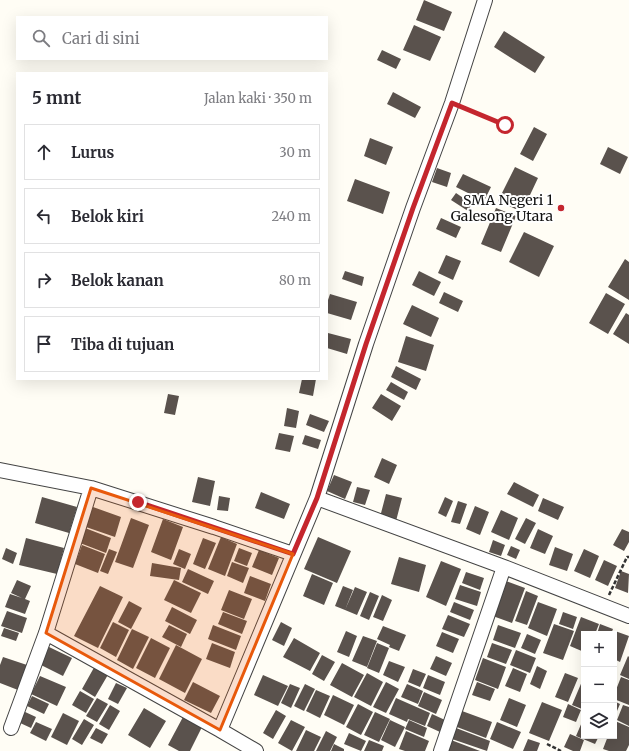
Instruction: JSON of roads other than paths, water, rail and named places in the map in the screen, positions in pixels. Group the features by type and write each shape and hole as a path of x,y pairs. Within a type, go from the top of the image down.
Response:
{"street":[{"path":"220,730 317,498 366,344 413,208 452,103 485,0"},
{"path":"0,470 91,488 293,554"},
{"path":"11,728 46,633 91,488"},
{"path":"317,498 504,567 629,616"},
{"path":"441,751 504,567"},
{"path":"46,633 256,751"}],"place":[{"name":"SMA Negeri 1 Galesong Utara","path":"561,208"}]}
